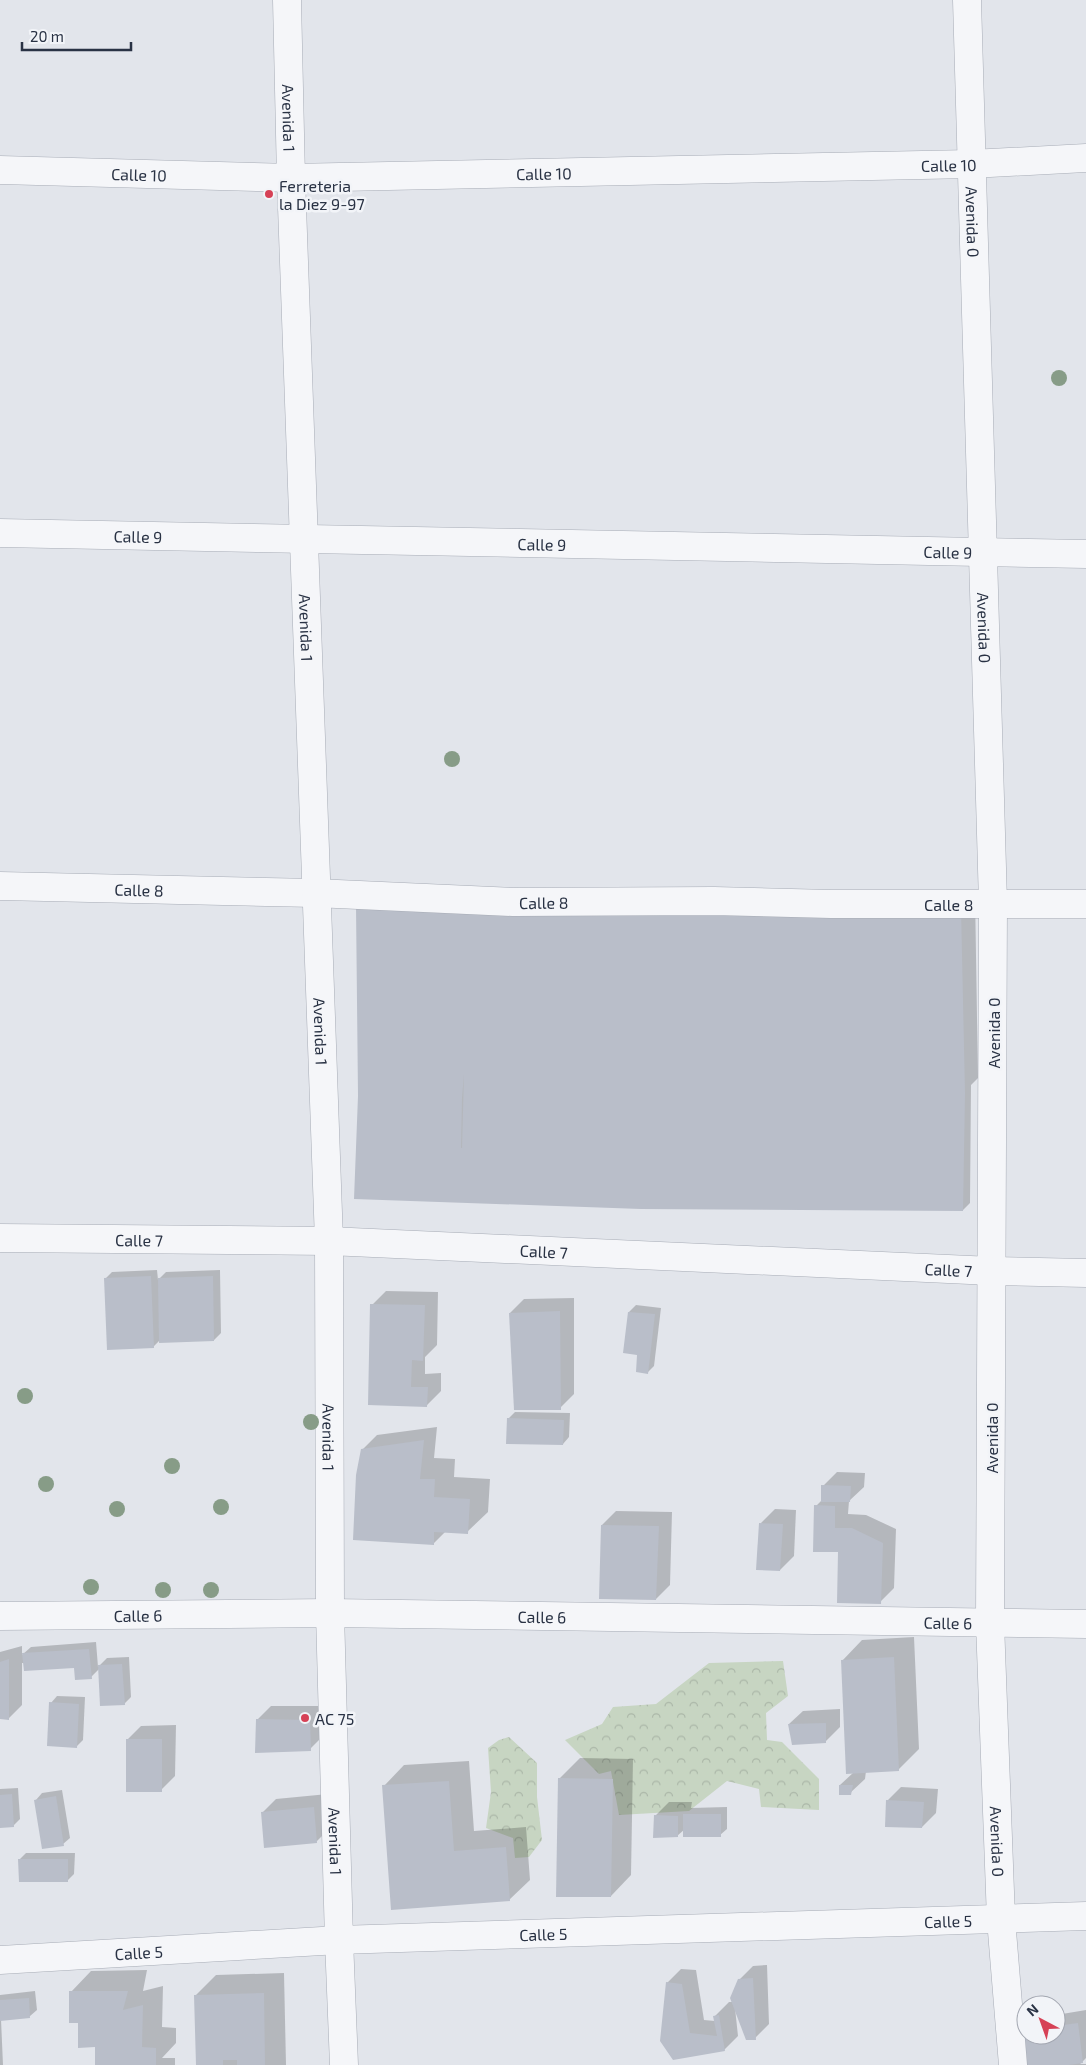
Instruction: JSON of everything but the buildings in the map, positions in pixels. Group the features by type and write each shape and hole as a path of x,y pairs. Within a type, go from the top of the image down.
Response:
{"street":[{"name":"Avenida 1","path":"287,0 291,178 329,1241 330,1613 344,2065"},
{"name":"Avenida 0","path":"967,0 993,903 990,1623 1001,1919 1013,2065"},
{"name":"Calle 10","path":"0,170 291,178 971,164 1086,158"},
{"name":"Calle 9","path":"0,533 982,554 1086,554"},
{"name":"Calle 8","path":"0,886 316,893 513,902 714,900 831,904 1086,904"},
{"name":"Calle 7","path":"0,1238 329,1241 992,1271 1086,1273"},
{"name":"Calle 6","path":"0,1616 330,1613 1086,1624"},
{"name":"Calle 5","path":"0,1960 339,1940 1086,1916"}],"green space":[{"path":"783,1661 788,1696 766,1713 767,1740 782,1742 819,1779 819,1810 761,1807 759,1789 727,1781 689,1811 619,1815 611,1771 599,1774 565,1740 602,1724 613,1707 656,1704 709,1663"},
{"path":"509,1737 537,1763 537,1797 542,1840 529,1857 515,1858 513,1838 486,1828 491,1792 488,1748 499,1740"}],"place":[{"name":"Ferreteria la Diez 9-97","path":"269,194"},
{"name":"AC 75","path":"305,1718"}]}
